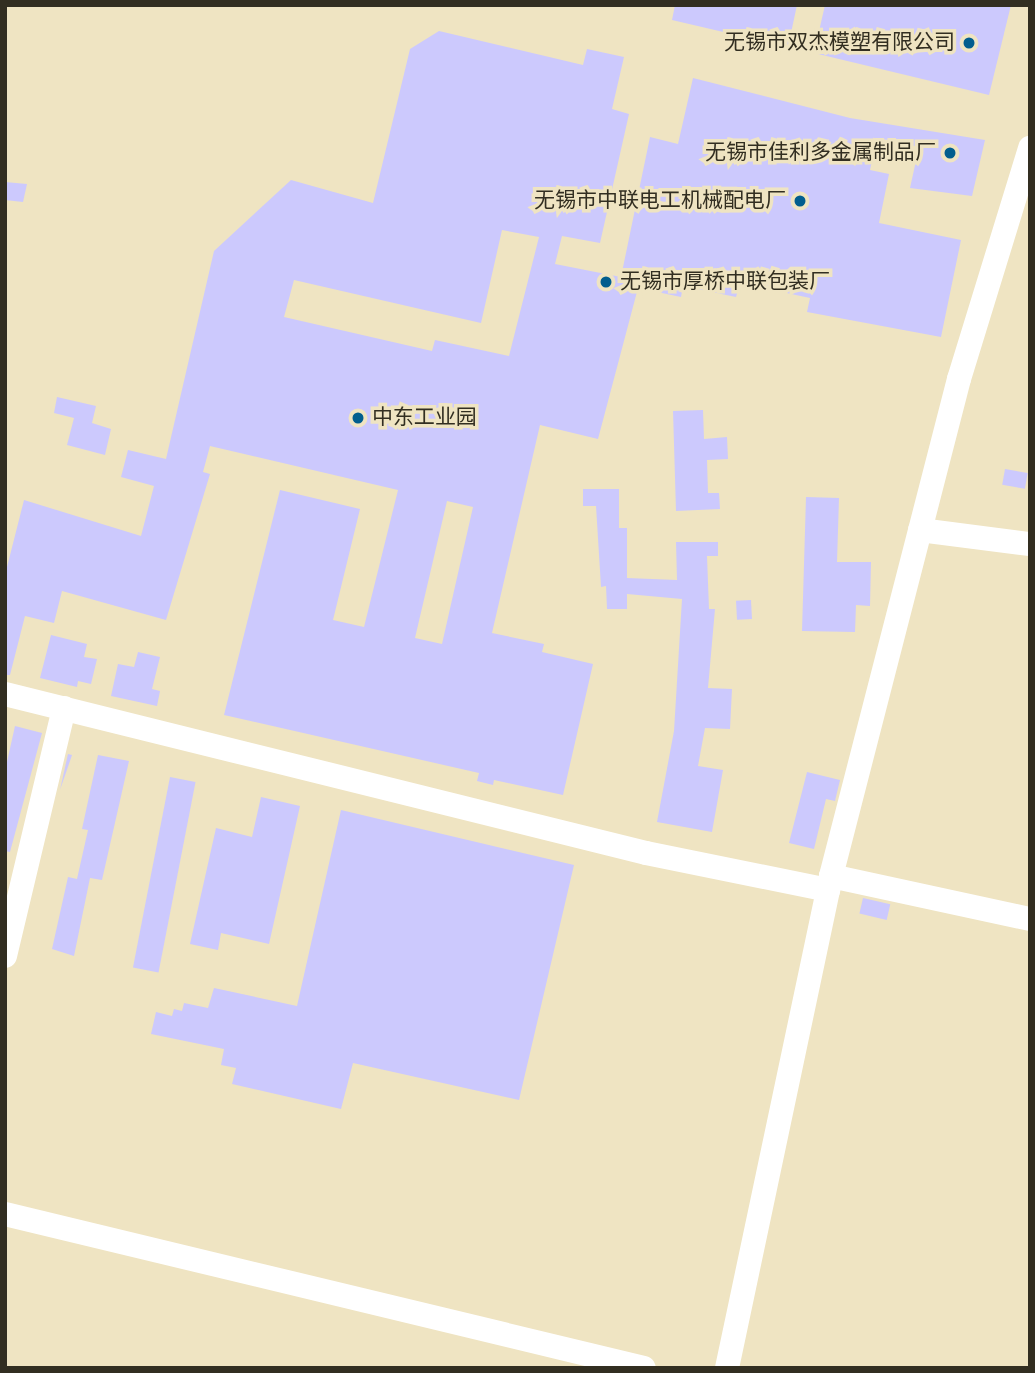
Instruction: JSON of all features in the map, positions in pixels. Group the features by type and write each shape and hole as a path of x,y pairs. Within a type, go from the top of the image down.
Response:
{"street":[{"path":"727,1368 830,883 959,379 1030,148"},
{"path":"920,530 1030,544"},
{"path":"5,694 646,853 1030,919"},
{"path":"5,956 64,708"},
{"path":"5,1214 644,1368"}],"building":[{"path":"675,5 797,5 788,47 672,20"},
{"path":"825,5 1011,5 989,95 814,53"},
{"path":"439,31 583,65 587,49 624,57 612,109 629,114 600,243 562,236 555,264 621,277 650,137 678,144 693,78 850,118 985,140 972,196 910,188 919,147 877,138 870,170 889,174 879,223 961,240 941,337 807,312 810,298 740,283 736,297 683,286 681,297 638,288 598,439 540,425 492,633 544,644 542,652 593,664 563,795 494,780 493,785 477,781 479,773 224,715 280,490 360,509 333,620 364,627 398,490 210,446 203,472 210,474 166,620 62,591 54,623 25,616 10,675 5,675 5,575 24,500 141,536 154,486 121,477 128,450 166,459 214,251 291,180 373,203 410,49","holes":["502,230 539,237 509,356 435,340 432,351 284,317 294,280 481,323","447,501 473,507 442,644 415,638"]},
{"path":"5,182 27,184 23,202 5,200"},
{"path":"57,397 96,406 92,423 111,429 105,455 67,445 74,418 54,413"},
{"path":"703,410 704,439 727,437 728,459 707,460 708,493 719,493 720,509 676,511 673,411"},
{"path":"1005,469 1028,473 1025,489 1002,485"},
{"path":"583,489 619,489 619,528 627,528 627,578 677,580 676,542 718,542 718,556 707,556 709,609 715,609 708,688 732,689 730,729 705,728 698,766 723,770 712,832 657,822 674,731 682,599 627,594 627,609 607,609 606,586 601,587 596,506 583,506"},
{"path":"806,497 839,498 837,562 871,562 870,606 856,605 855,632 802,631"},
{"path":"751,600 752,619 737,620 736,601"},
{"path":"51,635 87,644 84,657 97,659 91,684 78,681 77,687 40,678"},
{"path":"138,652 160,657 152,689 160,691 157,706 111,696 118,664 134,667"},
{"path":"15,726 42,733 10,852 5,851 5,771"},
{"path":"68,754 72,755 60,790"},
{"path":"98,755 129,761 102,880 90,878 74,956 52,949 68,877 77,879 88,830 82,829"},
{"path":"807,772 840,780 835,801 826,799 814,849 789,843"},
{"path":"170,777 196,782 159,972 133,967"},
{"path":"261,797 300,806 269,944 221,933 218,950 190,944 216,828 252,837"},
{"path":"341,810 574,865 519,1100 353,1063 341,1109 232,1084 236,1068 221,1065 224,1049 151,1034 156,1012 172,1016 174,1009 182,1011 184,1003 208,1008 214,988 297,1006"},
{"path":"863,898 890,904 887,920 859,914"}],"place":[{"name":"无锡市双杰模塑有限公司","path":"969,43"},
{"name":"无锡市佳利多金属制品厂","path":"950,153"},
{"name":"无锡市中联电工机械配电厂","path":"800,201"},
{"name":"无锡市厚桥中联包装厂","path":"606,282"},
{"name":"中东工业园","path":"358,418"}]}
